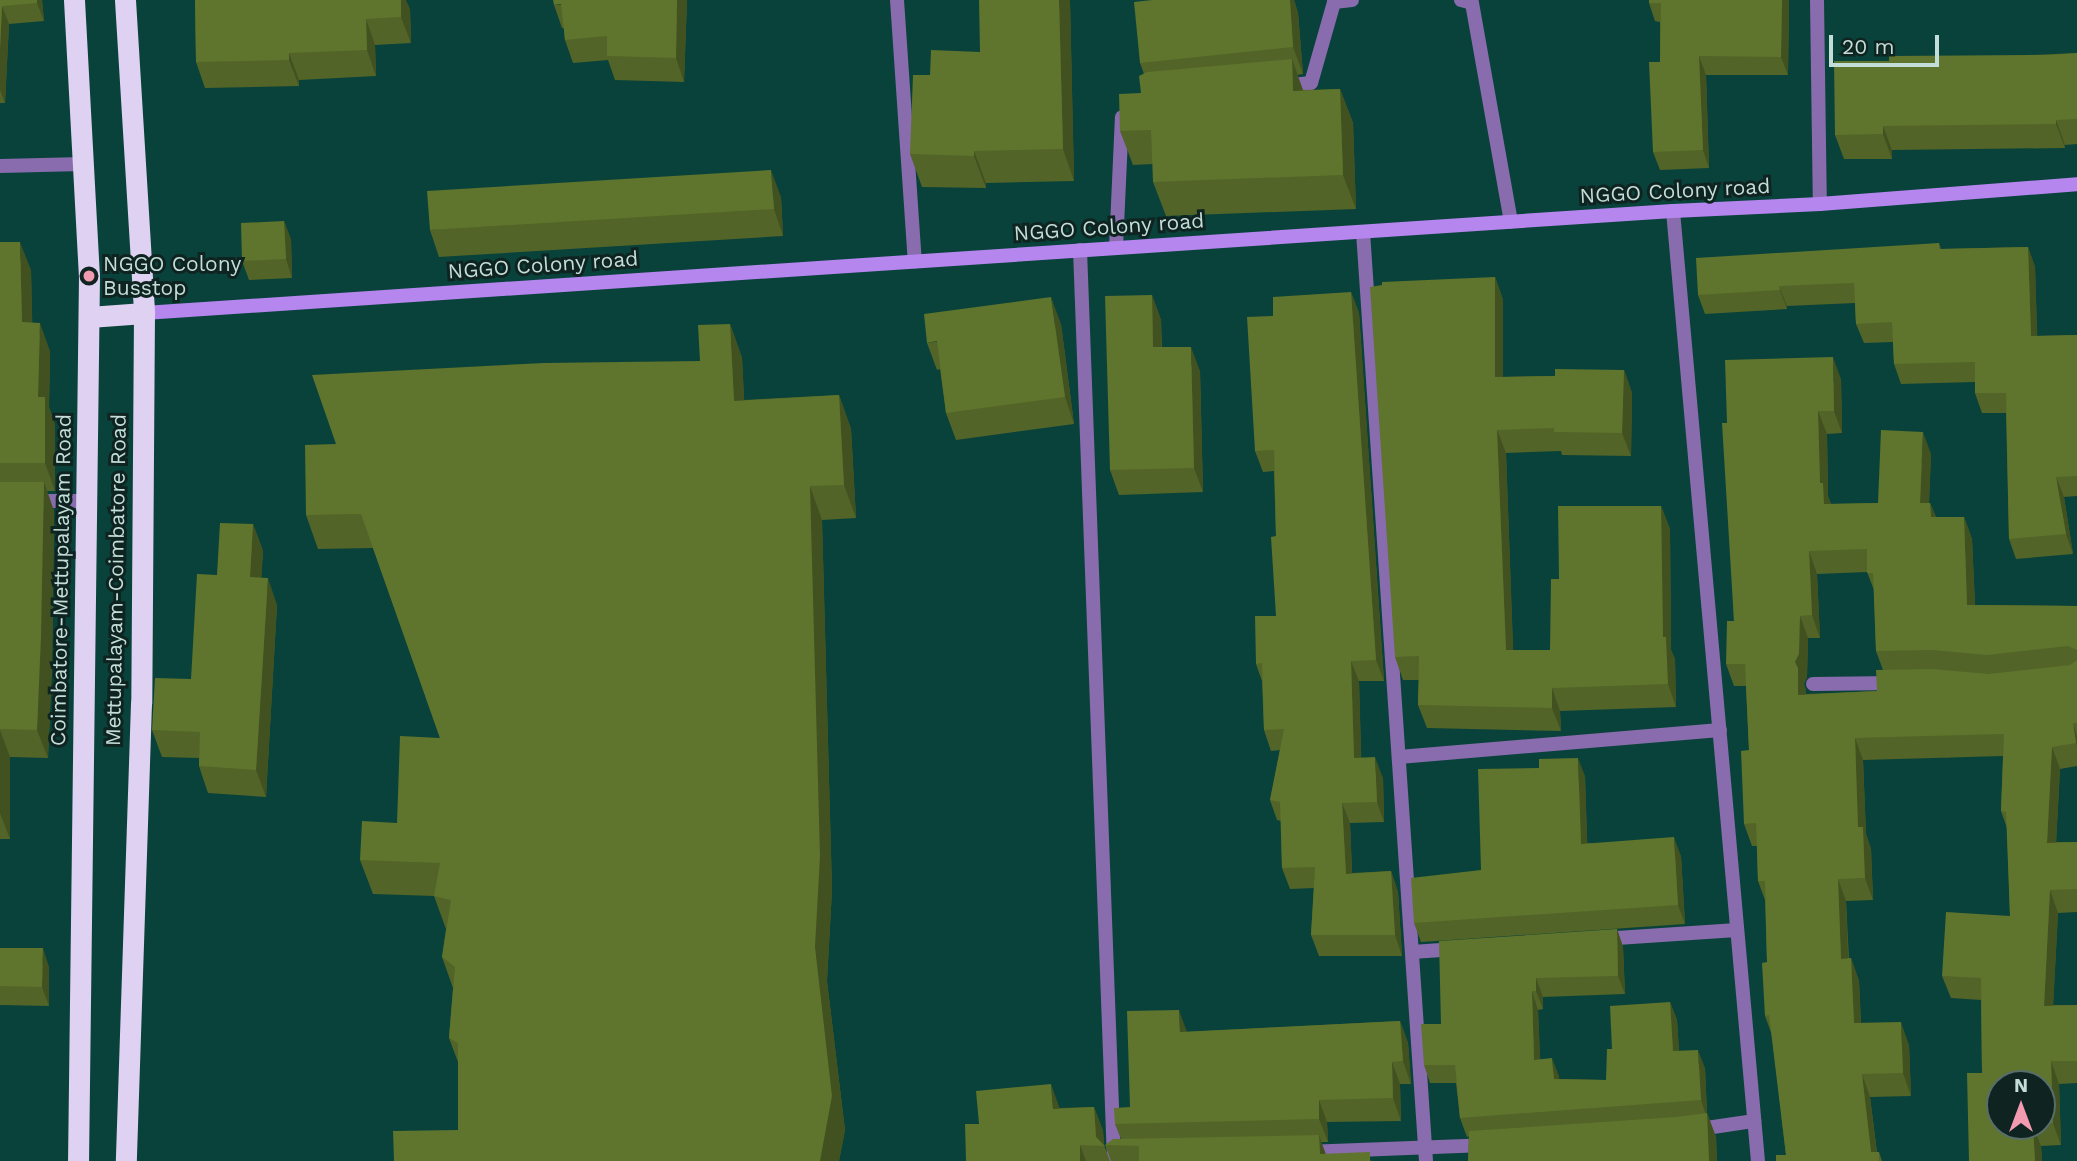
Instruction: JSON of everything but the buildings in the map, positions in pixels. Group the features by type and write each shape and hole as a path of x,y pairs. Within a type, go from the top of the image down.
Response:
{"highway":[{"name":"Coimbatore-Mettupalayam Road","path":"74,0 89,317 78,1161"},
{"name":"Mettupalayam-Coimbatore Road","path":"125,0 144,313 141,702 126,1161"},
{"path":"89,317 144,313"}],"street":[{"path":"897,0 915,261"},
{"path":"1273,86 1311,83 1334,2 1352,0"},
{"path":"1461,0 1472,3 1511,222"},
{"path":"1817,0 1820,204"},
{"path":"1116,248 1122,114 1133,109"},
{"path":"0,166 83,164"},
{"name":"NGGO Colony road","path":"144,313 1673,211 1820,204 2077,184"},
{"path":"1673,211 1758,1161"},
{"path":"1363,232 1426,1155"},
{"path":"1080,250 1119,1158"},
{"path":"0,501 86,501"},
{"path":"1813,684 1914,682"},
{"path":"1399,757 1720,730"},
{"path":"1588,940 1737,930"},
{"path":"1412,952 1466,948"},
{"path":"1684,1132 1754,1121"},
{"path":"1290,1152 1426,1155 1494,1144"}],"place":[{"name":"NGGO Colony Busstop","path":"89,276"}]}
